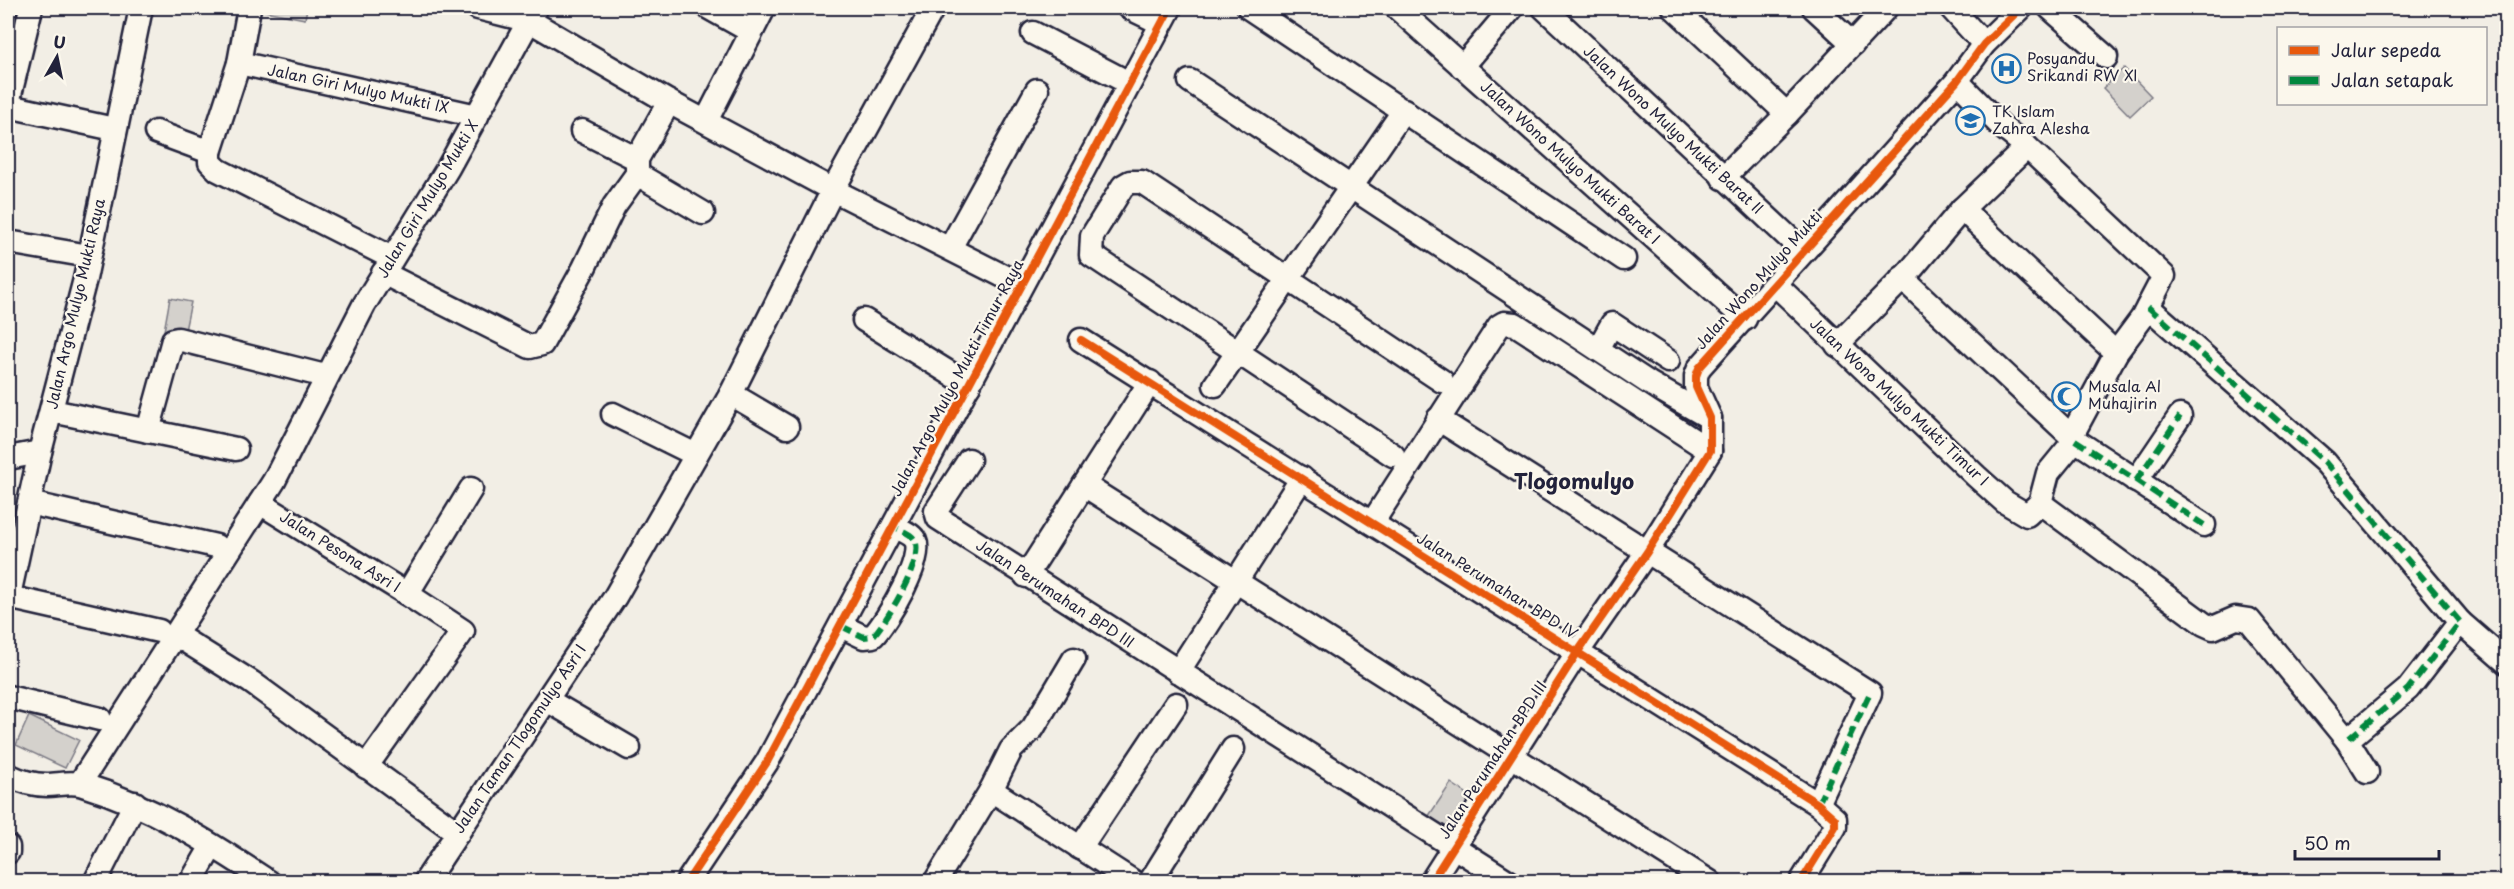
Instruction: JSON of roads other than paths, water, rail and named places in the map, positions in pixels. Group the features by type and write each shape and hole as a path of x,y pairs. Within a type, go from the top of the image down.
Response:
{"street":[{"path":"31,8 8,104 114,129"},
{"name":"Jalan Argo Mulyo Mukti Raya","path":"8,598 14,545 28,503 90,256 114,129 141,8"},
{"path":"249,8 239,63 210,152 210,162 218,170 530,346 542,344 584,268 669,102"},
{"path":"478,8 533,14 669,102 706,121 750,30 764,8"},
{"path":"709,8 750,30"},
{"name":"Jalan Taman Tlogomulyo Asri I","path":"425,882 615,597 731,394 832,190 933,8"},
{"path":"1130,8 1166,15"},
{"path":"1248,8 1624,259"},
{"name":"Jalan Wono Mulyo Mukti Barat I","path":"1397,8 1745,319"},
{"path":"1462,67 1512,8"},
{"name":"Jalan Wono Mulyo Mukti Barat II","path":"1545,8 1803,251"},
{"path":"1674,8 1787,114"},
{"path":"1814,8 1853,44"},
{"path":"1723,178 1787,114 1886,8"},
{"path":"1951,8 1984,44"},
{"name":"Jalan Wono Mulyo Mukti","path":"1710,451 1710,418 1696,387 1699,368 1957,81 1984,44 2020,8"},
{"path":"2050,8 2106,57"},
{"name":"Jalan Giri Mulyo Mukti X","path":"325,376 477,116 533,14"},
{"name":"Jalan Argo Mulyo Mukti Timur Raya","path":"687,882 767,762 849,630 900,530 969,385 1166,15"},
{"path":"1033,33 1129,83"},
{"name":"Jalan Giri Mulyo Mukti IX","path":"239,63 477,116"},
{"path":"1190,81 1598,349 1710,418"},
{"path":"1957,81 2002,127 2027,147 2164,276 2148,307 2116,353 2073,437 2048,473 2033,508"},
{"path":"950,248 1036,90"},
{"path":"1215,385 1404,110"},
{"name":"Jalan Argo Mulyo Mukti Timur Raya","path":"706,121 832,190 1021,285"},
{"path":"582,131 703,213"},
{"path":"156,132 210,152"},
{"path":"1837,345 1902,278 1962,209 2027,147"},
{"path":"1392,455 1091,255 1092,236 1123,186 1130,182 1142,182 1442,381"},
{"path":"1962,209 2116,353"},
{"path":"8,242 90,256"},
{"path":"1902,278 2073,437 2204,525"},
{"name":"Jalan Wono Mulyo Mukti Timur I","path":"1775,284 2005,502 2033,508 2204,624 2213,628 2236,618 2249,620 2347,740 2367,772"},
{"path":"2148,307 2325,462 2460,622 2506,662"},
{"path":"864,320 969,385"},
{"path":"1371,523 1499,326 1504,323 1515,324 1710,451 1647,552 1577,653"},
{"path":"1598,349 1612,324 1668,361"},
{"path":"80,783 167,633 274,481 325,376 178,339 173,340 148,431"},
{"name":"Jalan Perumahan BPD IV","path":"1081,340 1818,804 1835,819 1835,827 1801,882"},
{"path":"1026,576 1150,382"},
{"path":"731,394 787,427"},
{"path":"52,411 236,449"},
{"path":"613,414 696,455"},
{"path":"2136,481 2180,416"},
{"path":"1438,419 1870,693 1818,804"},
{"path":"8,458 40,452"},
{"name":"Jalan Perumahan BPD III","path":"969,460 936,511 938,519 1454,847"},
{"path":"1178,672 1302,478"},
{"name":"Jalan Perumahan BPD III","path":"1084,485 1710,882"},
{"name":"Jalan Pesona Asri I","path":"260,503 407,594 471,489"},
{"path":"28,503 216,546"},
{"path":"849,630 869,637 876,633 915,566 917,548 914,539 900,530"},
{"path":"366,767 464,631 407,594"},
{"path":"8,598 167,633 251,682 458,834"},
{"path":"2347,740 2408,689 2460,622"},
{"name":"Jalan Perumahan BPD III","path":"1431,882 1577,653"},
{"path":"935,882 991,790 1011,750 1033,728 1074,659"},
{"path":"8,697 100,719"},
{"path":"547,699 629,748"},
{"path":"1080,848 1176,704"},
{"path":"1150,882 1233,749"},
{"path":"8,775 22,782 44,785 80,783 135,803 164,816 269,882"},
{"path":"991,790 1134,882"},
{"path":"95,882 135,803"},
{"path":"190,882 212,846"},
{"path":"8,847 8,852"},
{"path":"1454,847 1509,882"}],"place":[{"name":"Posyandu Srikandi RW XI","path":"2006,68"},
{"name":"TK Islam Zahra Alesha","path":"1971,121"},
{"name":"Musala Al Muhajirin","path":"2067,396"}],"district":[{"name":"Tlogomulyo","path":"1574,482"}]}
